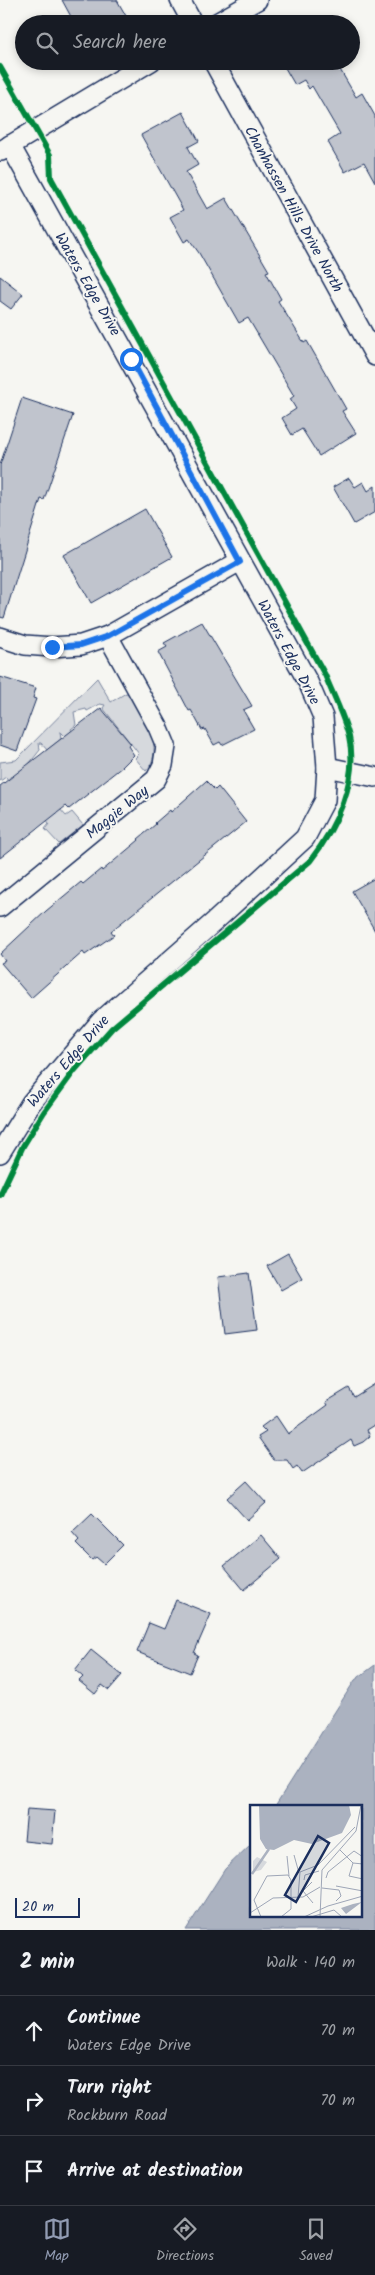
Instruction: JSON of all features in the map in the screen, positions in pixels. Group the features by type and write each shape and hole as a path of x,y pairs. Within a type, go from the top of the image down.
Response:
{"street":[{"path":"180,0 188,15"},
{"path":"230,15 257,0"},
{"path":"3,148 136,70"},
{"name":"Chanhassen Hills Drive North","path":"219,70 375,356"},
{"name":"Waters Edge Drive","path":"0,1153 31,1103 101,1021 227,910 305,838 325,800 327,767 323,717 308,682 240,562 131,359 3,148"},
{"path":"0,637 25,645 52,647 81,645 108,636 240,562"},
{"name":"Maggie Way","path":"0,907 156,779 163,765 166,746 158,727 108,636"},
{"path":"327,767 375,777"}],"shaded area":[{"path":"97,678 111,702 126,693 130,694 150,732 154,752 152,762 146,771 135,758 139,754 103,708 105,705 100,704 87,711 86,709 74,712 76,725 71,729 72,732 66,737 60,731 61,739 47,750 39,743 40,750 25,769 66,816 72,812 83,825 59,844 45,829 49,824 11,776 8,780 6,777 0,781 0,762 16,760"},
{"path":"375,1665 375,1930 186,1930 225,1869 250,1845 250,1918 362,1918 362,1805 276,1805 355,1680"}],"building":[{"path":"62,0 117,0 125,15 70,15"},
{"path":"286,70 340,70 356,97 362,93 375,116 375,182 364,162 345,172 328,142 340,134 312,86 309,89 304,80 295,85"},
{"path":"183,112 199,141 188,147 198,165 186,172 207,209 226,198 269,271 266,272 281,299 278,301 304,343 307,341 346,409 342,411 356,433 319,456 302,429 292,435 282,418 296,409 290,399 294,396 248,318 239,323 199,253 189,239 184,242 170,217 183,210 141,135"},
{"path":"0,276 23,294 11,309 0,301"},
{"path":"22,398 73,415 44,500 41,499 4,618 0,617 0,465"},
{"path":"349,478 355,487 363,482 368,491 375,486 375,512 354,524 333,487"},
{"path":"145,509 172,557 91,603 64,555"},
{"path":"202,622 252,706 243,710 254,729 222,745 220,742 214,745 205,729 202,730 191,710 189,711 158,652 167,647 164,643"},
{"path":"0,677 36,688 33,698 36,699 17,751 0,745"},
{"path":"101,708 131,744 128,746 134,755 122,767 69,809 66,806 0,858 0,786"},
{"path":"206,781 215,790 218,787 246,822 111,931 114,935 85,955 83,952 31,998 1,963 5,961 0,954 46,911 81,882 83,884 101,869 102,871 139,840 170,810 171,812"},
{"path":"375,878 375,931 352,891"},
{"path":"288,1254 302,1278 281,1290 267,1266"},
{"path":"249,1273 257,1330 225,1334 218,1277"},
{"path":"375,1384 375,1425 367,1430 370,1436 354,1446 351,1440 302,1473 297,1466 293,1469 287,1460 274,1460 258,1437 266,1432 261,1427 276,1416 288,1434 328,1405 326,1402 349,1388 354,1397"},
{"path":"246,1481 266,1503 247,1520 227,1498"},
{"path":"92,1514 123,1545 104,1564 96,1557 92,1560 76,1544 79,1541 72,1533"},
{"path":"261,1535 281,1559 244,1590 224,1566"},
{"path":"176,1600 211,1614 194,1653 198,1655 190,1673 137,1652 149,1623 164,1629"},
{"path":"91,1650 122,1675 109,1690 102,1685 95,1694 79,1681 83,1677 75,1670"},
{"path":"27,1809 55,1811 52,1844 24,1841"}],"cycle path":[{"path":"0,67 50,155 51,178 325,675 344,721 351,753 351,770 343,803 328,834 310,861 112,1028 74,1071 44,1112 23,1146 0,1195"}],"route":[{"path":"52,647 81,645 108,636 240,562 131,359"}]}
